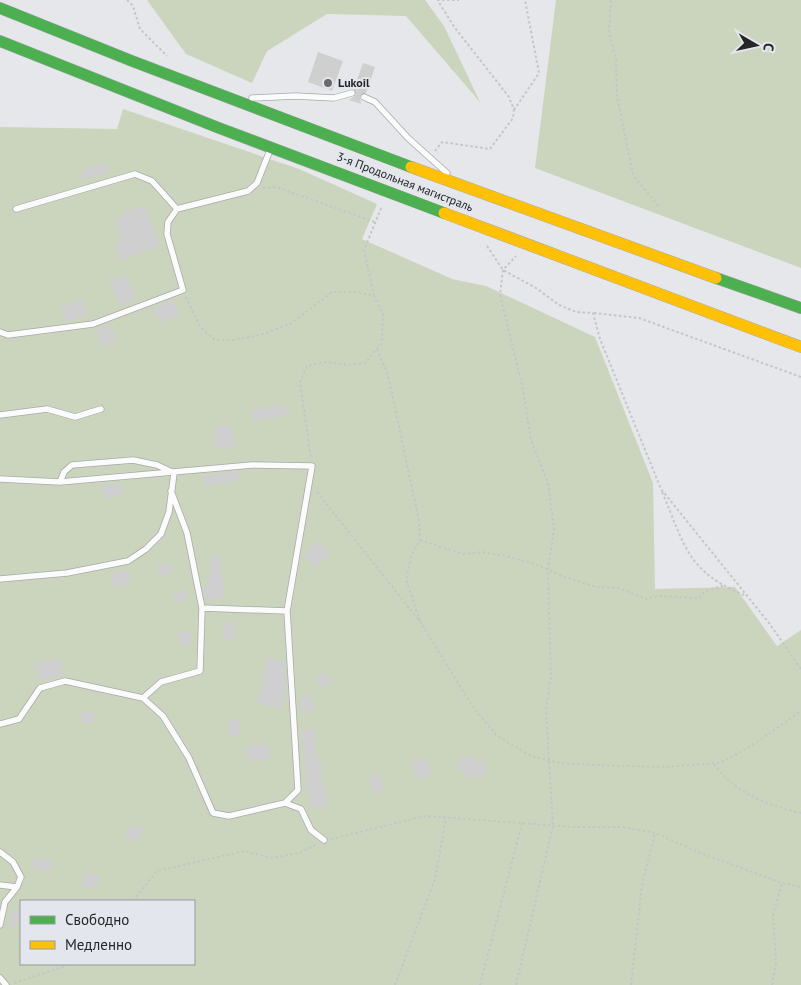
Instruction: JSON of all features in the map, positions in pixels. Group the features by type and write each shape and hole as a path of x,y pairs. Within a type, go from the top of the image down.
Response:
{"highway":[{"name":"3-я Продольная магистраль","path":"0,8 132,61 461,186 801,308"},
{"name":"3-я Продольная магистраль","path":"0,41 120,89 801,347"}],"lane":[{"path":"234,100 295,96 334,98 352,93"},
{"path":"364,98 375,102 408,138 461,186"},
{"path":"0,332 8,334 93,324 183,290 167,234 168,222 177,209 248,191 257,183 271,146"},
{"path":"16,209 135,174 152,181 177,209"},
{"path":"0,415 47,409 76,417 100,409"},
{"path":"60,482 64,472 72,465 133,460 157,465 174,473"},
{"path":"0,478 60,482 252,465 312,466 287,611 298,790 285,803"},
{"path":"0,579 67,573 128,561 146,549 162,534 169,512 174,473"},
{"path":"143,698 161,682 200,670 202,608 187,533 171,489"},
{"path":"202,608 287,611"},
{"path":"0,724 19,719 40,688 65,681 143,698 163,716 189,758 213,813 229,816 285,803 301,808 311,830 324,840"},
{"path":"0,852 14,862 21,877 17,887 5,902 0,925"},
{"path":"0,885 17,887"},
{"path":"0,978 6,985"}],"path":[{"path":"128,0 133,6 140,28 171,61"},
{"path":"437,0 459,0"},
{"path":"437,0 455,28 509,97 514,110"},
{"path":"430,158 442,142 490,149 512,118 514,110 539,73 525,0"},
{"path":"611,0 609,33 616,59 617,96 633,175 660,208"},
{"path":"248,191 276,186 375,222"},
{"path":"312,466 300,382 307,366 325,362 350,365 365,363 382,343 383,314 374,296 364,250 389,191"},
{"path":"484,242 503,270 536,288 559,305 576,312 639,318 801,377"},
{"path":"516,985 553,826 546,710 551,675 548,569 554,529 548,483 531,440 522,384 500,295 503,270 528,243"},
{"path":"183,290 200,327 215,340 233,340 260,335 290,324 332,292 356,292 374,296"},
{"path":"593,313 600,339 689,556 705,574 723,586 746,596"},
{"path":"377,349 388,375 419,521 420,540 411,556 406,580 421,623"},
{"path":"316,485 318,495 421,623 470,704 496,736 531,756 559,764 664,768 720,763 748,748 801,711"},
{"path":"661,489 801,669"},
{"path":"420,540 463,554 482,552 506,556 596,587 619,588 646,599 659,596 699,598 706,591 723,586"},
{"path":"714,763 723,776 755,798 801,813"},
{"path":"134,900 157,871 244,850 272,858 290,855 299,853 324,840 425,816 553,826 622,826 654,833 701,853 782,883 801,887"},
{"path":"395,985 435,879 446,818"},
{"path":"480,985 522,823"},
{"path":"631,985 642,885 654,833"},
{"path":"772,985 776,963 773,915 782,883"},
{"path":"10,985 68,965"}],"green space":[{"path":"147,0 425,0 444,26 480,102 406,16 327,14 267,51 252,83 186,54"},
{"path":"556,0 801,0 801,268 535,168"},
{"path":"123,109 299,169 377,204 362,239 452,279 486,286 595,337 653,483 655,589 735,587 777,646 801,630 801,985 0,985 0,127 117,129"}],"building":[{"path":"318,52 343,61 332,91 308,82"},
{"path":"363,63 375,67 366,93 360,96 361,104 349,100 356,95 354,89"},
{"path":"105,163 108,172 83,180 80,171"},
{"path":"144,205 160,246 120,260 115,244 122,241 115,221 123,218 121,213"},
{"path":"126,275 135,299 119,305 110,281"},
{"path":"82,299 88,314 66,322 61,307"},
{"path":"173,300 180,315 160,324 153,308"},
{"path":"111,325 117,341 101,346 96,330"},
{"path":"286,405 288,416 253,420 251,410"},
{"path":"232,426 234,447 216,448 214,427"},
{"path":"238,471 239,480 205,486 203,475"},
{"path":"120,483 122,496 102,498 101,485"},
{"path":"318,540 330,553 315,568 303,555"},
{"path":"219,555 225,598 205,601 202,586 208,585 207,575 212,575 209,557"},
{"path":"170,562 173,572 160,576 157,566"},
{"path":"127,569 131,583 114,588 110,574"},
{"path":"186,589 189,599 176,603 173,593"},
{"path":"234,621 235,639 224,639 223,622"},
{"path":"179,631 191,631 191,645 178,644"},
{"path":"60,658 63,676 38,680 35,663"},
{"path":"267,658 284,660 286,684 282,708 256,703 258,692 261,693"},
{"path":"325,672 332,682 322,688 316,679"},
{"path":"312,696 314,711 301,713 299,697"},
{"path":"82,710 95,712 94,723 81,722"},
{"path":"230,718 241,720 239,737 228,736"},
{"path":"314,729 317,757 320,757 322,770 320,770 328,806 312,809 307,787 304,743 301,744 300,730"},
{"path":"247,745 268,745 269,760 248,761"},
{"path":"475,756 476,763 484,761 487,776 466,779 464,770 459,770 457,759"},
{"path":"428,759 431,776 416,779 412,762"},
{"path":"380,774 384,791 373,793 369,776"},
{"path":"128,825 143,828 140,841 126,838"},
{"path":"32,858 52,861 51,871 31,868"},
{"path":"84,873 99,875 97,889 82,887"},
{"path":"13,909 20,912 16,927 8,925"}],"traffic: fast":[{"path":"0,8 132,61 411,167"},
{"path":"0,41 219,128 444,213"},
{"path":"716,278 801,308"}],"traffic: slow":[{"path":"411,167 716,278"},
{"path":"444,213 801,347"}],"place":[{"name":"Lukoil","path":"328,83"}]}
